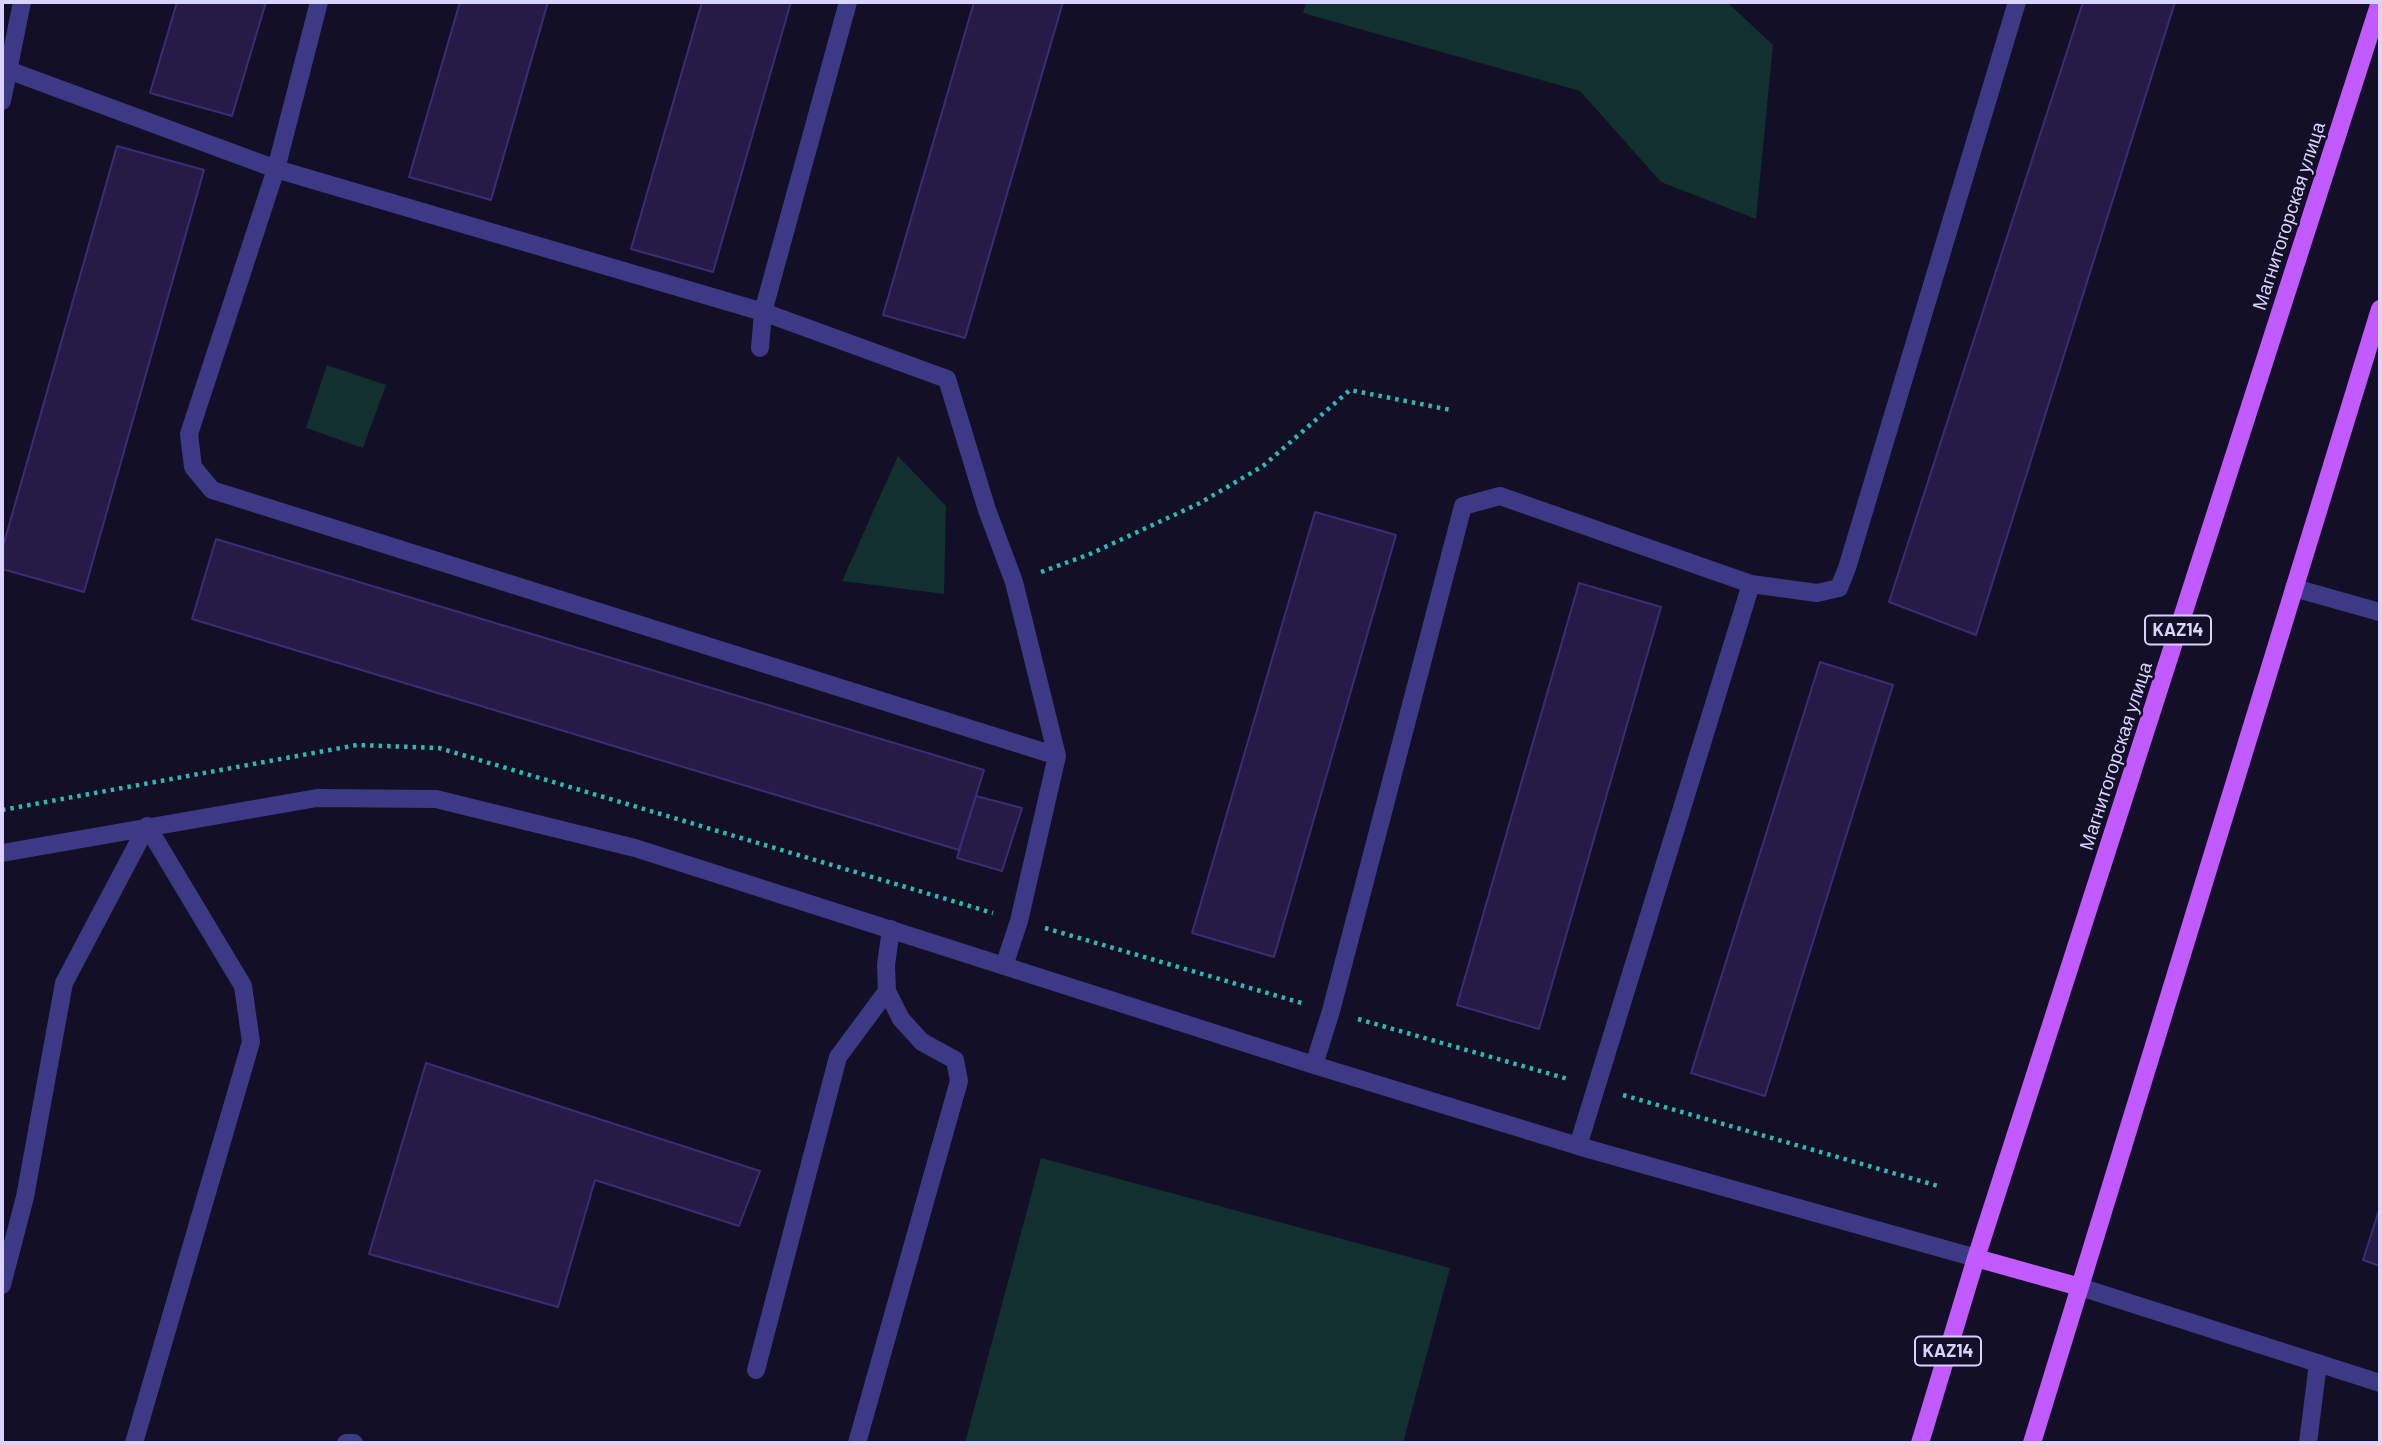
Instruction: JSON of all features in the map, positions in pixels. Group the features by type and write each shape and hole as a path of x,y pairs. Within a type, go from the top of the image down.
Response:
{"main road":[{"name":"Магнитогорская улица","path":"1920,1443 1976,1258 2380,2"},
{"path":"2032,1443 2380,309"},
{"path":"1976,1258 2080,1287"}],"street":[{"path":"2,101 22,2"},
{"path":"319,2 276,169 189,434 193,467 212,491 1057,757"},
{"path":"761,348 763,312 848,2"},
{"path":"1314,1065 1331,1011 1463,506 1500,496 1751,584 1817,593 1839,588 2017,2"},
{"path":"8,70 276,169 763,312 947,379 986,510 1014,582 1057,757 1019,921 1004,966"},
{"path":"1578,1146 1751,584"},
{"path":"2294,588 2380,612"},
{"path":"2,853 317,797 436,799 635,848 1314,1065 1578,1146 1976,1258"},
{"path":"2,1285 25,1197 64,983 147,826"},
{"path":"134,1443 251,1042 243,986 147,826"},
{"path":"857,1443 959,1081 955,1060 922,1042 901,1019 887,991 886,965 891,929"},
{"path":"756,1370 838,1057 887,991"},
{"path":"2080,1287 2380,1383"},
{"path":"2308,1443 2318,1363"},
{"path":"346,1443 354,1443"}],"path":[{"path":"1014,582 1090,554 1200,503 1262,466 1350,390 1451,410"}],"green space":[{"path":"1306,2 1727,2 1773,45 1756,219 1661,182 1580,91 1303,13"},
{"path":"327,365 386,385 363,448 306,428"},
{"path":"898,456 946,506 944,594 842,581"},
{"path":"1041,1158 1450,1268 1403,1443 965,1443"}],"building":[{"path":"177,2 266,2 232,116 150,93"},
{"path":"460,2 548,2 491,200 409,177"},
{"path":"702,2 791,2 713,272 631,249"},
{"path":"974,2 1063,2 965,338 883,315"},
{"path":"2083,2 2175,2 1976,635 1889,602"},
{"path":"117,146 204,170 84,592 2,569 2,550"},
{"path":"1315,512 1396,535 1274,957 1192,933"},
{"path":"216,539 984,770 959,850 192,619"},
{"path":"1579,583 1661,607 1539,1029 1457,1005"},
{"path":"1820,662 1893,685 1765,1096 1691,1073"},
{"path":"976,796 1022,808 1002,871 957,858"},
{"path":"426,1063 760,1171 739,1226 595,1180 558,1307 369,1254"},
{"path":"2380,1207 2380,1266 2363,1260"}]}
